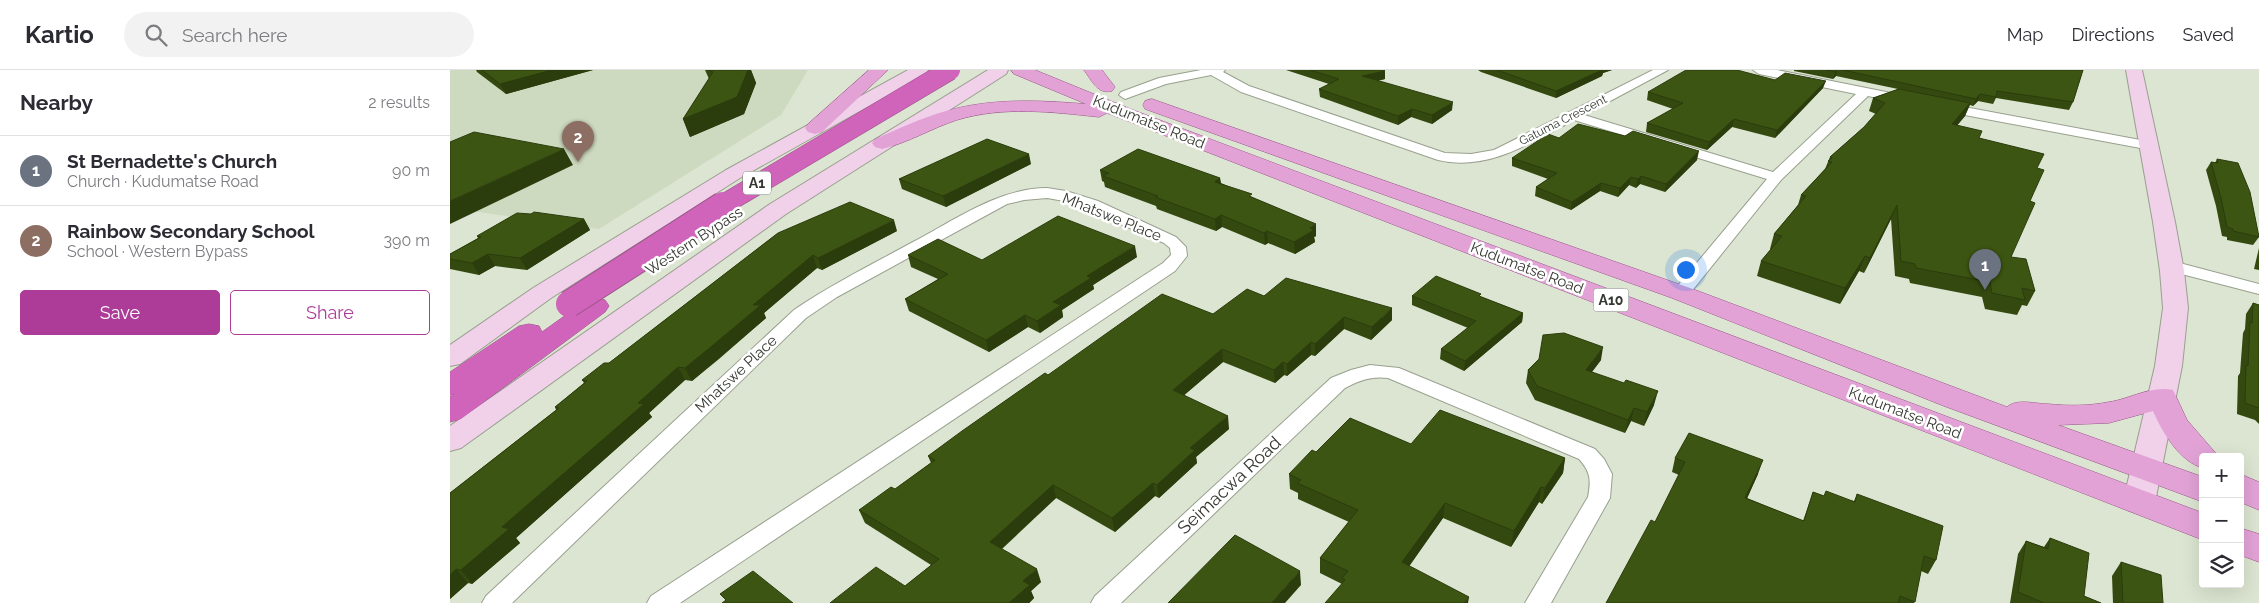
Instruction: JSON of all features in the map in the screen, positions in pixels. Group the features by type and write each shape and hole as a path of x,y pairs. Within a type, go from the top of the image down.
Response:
{"highway":[{"name":"Western Bypass","path":"450,412 670,237 792,162 950,70"},
{"name":"Western Bypass","path":"450,386 841,146 973,70"}],"main road":[{"path":"815,128 880,70"},
{"name":"Kudumatse Road","path":"1020,70 1112,92 1682,293 1955,399 2199,488"},
{"name":"Kudumatse Road","path":"1065,70 1112,92 2199,525"},
{"path":"882,143 960,113 1004,106 1044,106 1112,92"},
{"path":"1955,399 2004,410 2052,416 2096,415 2133,409 2162,398 2174,425 2199,453"},
{"path":"2244,489 2259,498"},
{"path":"2244,505 2259,511"},
{"path":"2244,542 2259,548"}],"street":[{"path":"450,358 558,283 733,174 920,70"},
{"path":"450,442 778,209 1000,70"},
{"name":"Gatuma Crescent","path":"1460,160 1499,153 1662,70"},
{"path":"1759,70 2150,146"},
{"path":"2134,70 2172,266 2175,319 2162,398 2144,467 2139,502"},
{"path":"1112,92 1216,71 1245,89 1443,158 1460,160"},
{"path":"876,95 925,82 943,82 954,84 958,88 948,103"},
{"path":"1682,293 1776,177 1865,92"},
{"path":"1571,115 1776,177"},
{"name":"Mhatswe Place","path":"495,603 800,314 831,293 1002,201 1024,195 1047,193 1068,196 1170,240 1178,247 1179,256 1169,267 660,603"},
{"path":"2172,266 2259,289"},
{"path":"1358,372 1375,370 1392,372 1588,454 1598,464 1603,482 1599,498 1538,603"},
{"name":"Seimacwa Road","path":"1104,603 1338,383 1358,372"}],"shaded area":[{"path":"450,70 808,70 781,115 599,229 450,208"}],"building":[{"path":"482,70 552,70 500,84"},
{"path":"708,70 748,70 737,97 683,119 713,72"},
{"path":"1310,70 1384,70 1362,76 1453,102 1432,115 1412,109 1398,116 1319,89 1339,79"},
{"path":"1497,70 1602,70 1556,91"},
{"path":"1686,70 1737,70 1775,80 1785,73 1826,81 1777,130 1734,119 1709,142 1647,123 1683,103 1648,92"},
{"path":"1843,70 2083,70 2073,102 1997,91 1996,97 1980,94 1976,99"},
{"path":"1899,89 1970,103 1952,124 1982,131 1979,138 2044,154 2037,168 2044,170 2030,201 2035,203 2011,257 2026,259 2035,291 2022,288 2025,300 1992,293 1990,282 1916,268 1915,264 1901,261 1897,205 1870,258 1865,256 1845,288 1761,261 1782,236 1774,234 1806,196 1801,195 1832,162 1828,161 1832,158 1830,157 1864,127 1885,103 1873,98"},
{"path":"1578,124 1625,136 1633,131 1699,151 1666,184 1641,176 1638,179 1631,177 1620,188 1601,183 1572,202 1536,187 1557,173 1512,158 1548,134 1559,138"},
{"path":"474,132 564,149 450,201 450,142"},
{"path":"987,139 1029,154 943,196 899,179"},
{"path":"1138,149 1220,178 1215,182 1252,194 1249,196 1316,224 1310,228 1314,230 1294,242 1267,231 1264,233 1221,215 1215,219 1103,176 1109,173 1100,170"},
{"path":"2217,159 2238,163 2250,192 2259,237 2233,231 2233,229 2227,227 2211,162 2218,163"},
{"path":"850,202 894,220 818,258 813,255 753,305 761,305 712,346 685,368 678,367 638,403 644,404 502,527 509,529 461,570 456,569 450,575 450,493 559,408 555,407 587,381 582,380 604,363 609,363 778,233"},
{"path":"534,212 584,219 520,258 488,254 472,263 450,259 450,254 481,237 477,236 517,213 531,214"},
{"path":"1058,216 1135,246 1087,276 1091,278 1053,302 1061,305 1037,321 1025,315 986,340 905,299 948,274 908,255 938,239 982,260"},
{"path":"1436,276 1481,294 1479,296 1523,313 1465,361 1441,349 1476,321 1412,296"},
{"path":"1286,278 1392,308 1372,327 1344,317 1315,344 1311,342 1287,364 1283,362 1274,370 1222,349 1173,390 1228,416 1190,448 1195,450 1157,485 1153,483 1112,518 1053,485 990,542 1037,569 1023,581 1030,585 1009,603 830,603 876,567 905,586 939,559 859,510 891,487 895,489 935,460 928,456 962,431 1045,373 1048,375 1162,294 1213,314 1247,289 1264,296"},
{"path":"2253,303 2259,305 2259,408 2245,403 2246,365 2248,366"},
{"path":"1564,333 1603,347 1586,370 1624,383 1626,380 1658,391 1647,412 1634,408 1628,420 1537,386 1528,370 1539,359 1543,335"},
{"path":"1440,410 1565,458 1545,488 1541,487 1514,531 1445,503 1402,562 1469,597 1464,603 1325,603 1345,580 1342,578 1348,571 1320,558 1358,510 1297,483 1301,480 1289,474 1312,450 1316,452 1350,418 1411,444"},
{"path":"1689,433 1763,460 1745,498 1804,521 1813,492 1824,496 1826,491 1855,502 1857,494 1943,526 1936,560 1924,556 1915,602 1900,596 1898,603 1606,603 1651,520 1655,522 1685,462 1675,458"},
{"path":"1235,535 1300,571 1271,603 1168,603"},
{"path":"2050,538 2089,553 2084,596 2101,603 2044,603 2018,592 2026,541 2048,549"},
{"path":"2121,562 2161,575 2163,603 2123,603"},
{"path":"753,571 793,603 722,603 726,600 720,594"}],"place":[{"name":"Rainbow Secondary School","path":"578,162"},
{"name":"St Bernadette's Church","path":"1985,290"}]}
